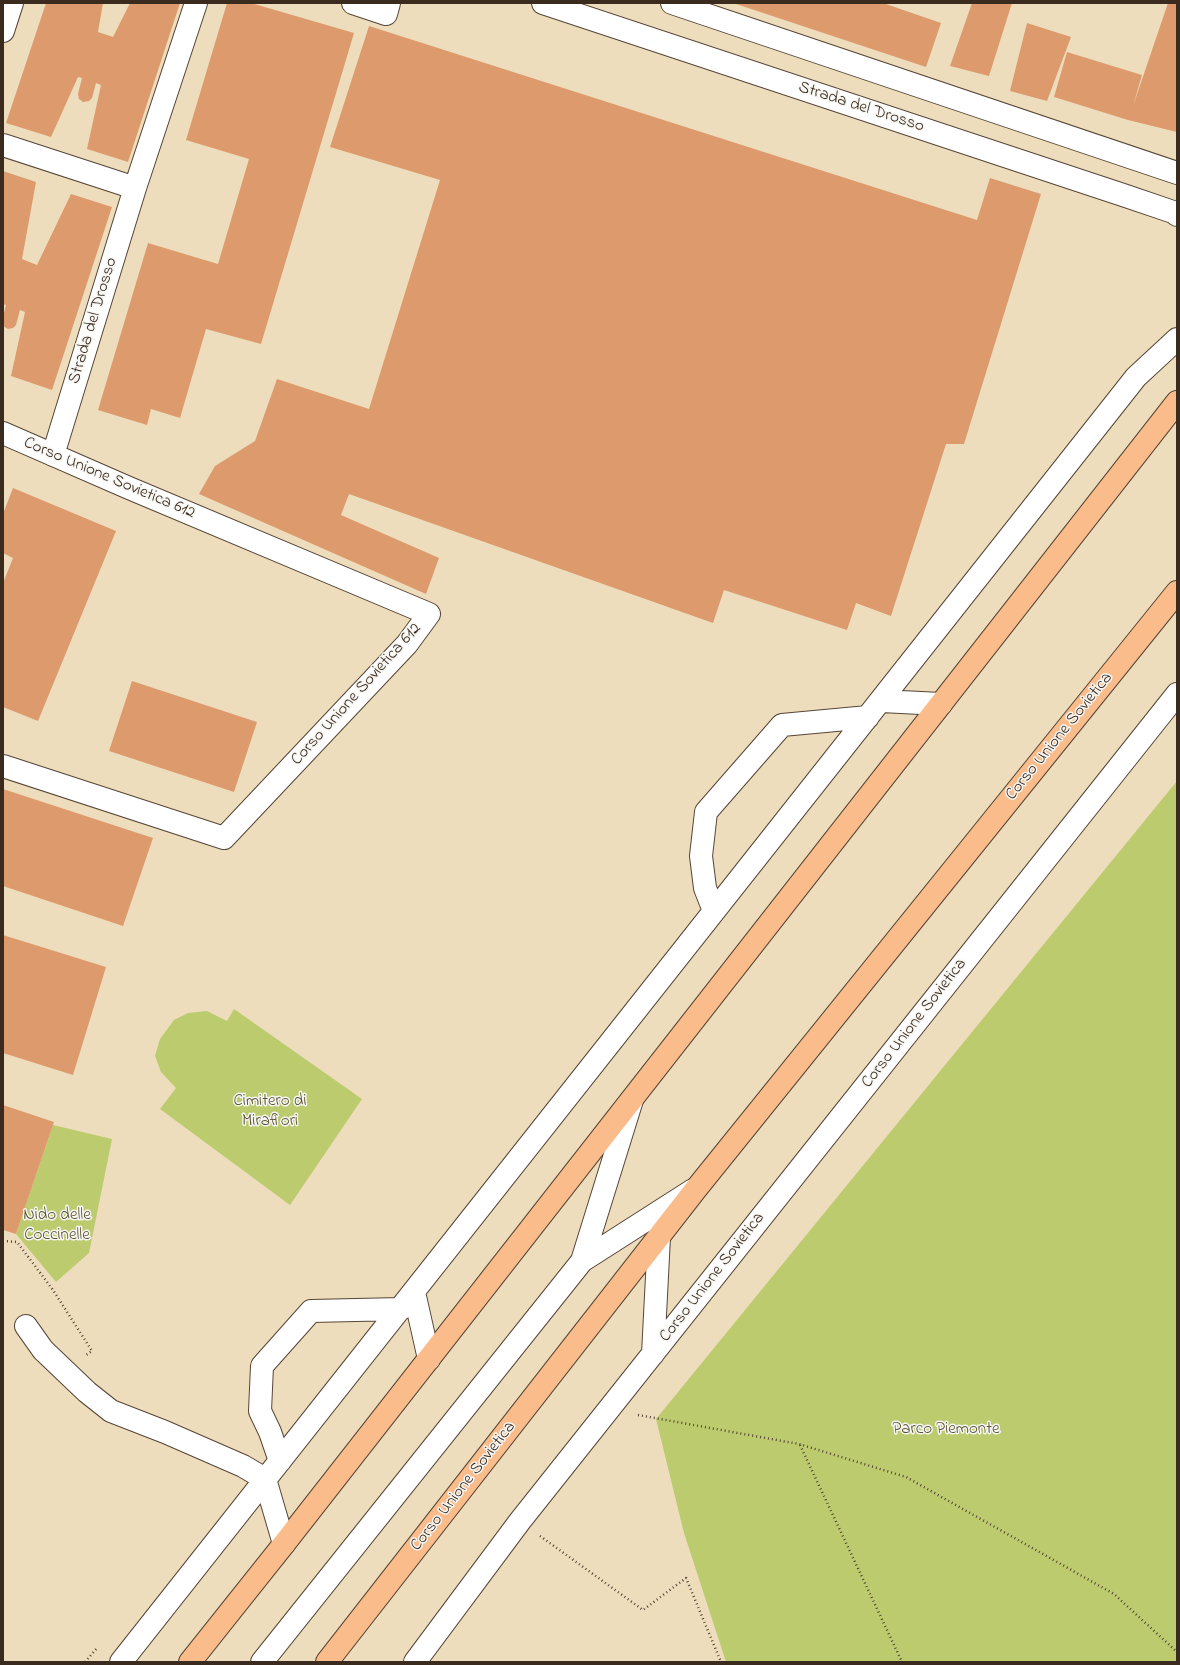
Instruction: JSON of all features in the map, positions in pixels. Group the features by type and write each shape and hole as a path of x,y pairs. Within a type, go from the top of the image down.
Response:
{"main road":[{"path":"190,1662 632,1100 1177,402"},
{"name":"Corso Unione Sovietica","path":"327,1662 696,1189 1177,592"}],"street":[{"path":"3,31 12,3"},
{"name":"Strada del Drosso","path":"53,455 135,188 196,3"},
{"path":"353,3 386,14 389,3"},
{"name":"Strada del Drosso","path":"543,3 1114,192 1173,212 1177,215"},
{"path":"672,3 1177,173"},
{"path":"3,145 135,188"},
{"path":"121,1662 1136,377 1177,339"},
{"name":"Corso Unione Sovietica 612","path":"3,433 429,614 408,644 224,838 3,766"},
{"name":"Corso Unione Sovietica","path":"415,1662 520,1521 1177,694"},
{"path":"714,911 705,888 701,856 706,812 782,725 874,709 942,704"},
{"path":"582,1261 632,1100"},
{"path":"262,1662 582,1261 696,1189"},
{"name":"Corso Unione Sovietica","path":"653,1354 659,1237"},
{"path":"414,1292 429,1359"},
{"path":"280,1461 270,1432 260,1411 262,1366 311,1311 401,1308"},
{"path":"26,1326 43,1350 86,1392 111,1411 165,1432 243,1466 265,1479 284,1544"}],"path":[{"path":"3,1241 17,1242 53,1290 92,1351 64,1371"},
{"path":"609,1409 799,1444 906,1478 1114,1594 1177,1652"},
{"path":"799,1444 902,1662"},
{"path":"520,1521 643,1610 686,1578 721,1662"}],"green space":[{"name":"Parco Piemonte","path":"1177,781 1177,1662 726,1662 684,1533 656,1419"},
{"name":"Cimitero di Mirafiori","path":"234,1009 362,1099 290,1205 160,1109 176,1088 161,1072 155,1056 160,1039 174,1020 188,1013 207,1011 227,1021"},
{"name":"Nido delle Coccinelle","path":"53,1125 112,1139 89,1253 56,1282 16,1234"}],"building":[{"path":"46,3 103,3 98,32 113,37 130,3 180,3 128,162 87,149 101,85 96,83 92,98 89,101 83,102 79,99 78,94 82,78 78,77 51,137 6,123"},
{"path":"227,3 251,3 354,33 261,344 206,329 180,418 151,409 147,425 98,410 148,243 218,264 249,159 186,140"},
{"path":"733,3 883,3 941,23 926,67"},
{"path":"972,3 1012,3 989,76 950,66"},
{"path":"1168,3 1177,3 1177,132 1128,120 1054,97 1067,52 1142,75 1133,106"},
{"path":"1027,23 1071,37 1047,101 1010,91"},
{"path":"369,26 977,220 990,178 1041,194 964,444 946,444 891,616 856,603 847,630 724,590 713,623 349,494 341,515 439,558 426,594 199,494 215,466 255,441 277,379 369,409 440,180 330,147"},
{"path":"3,171 36,182 22,259 37,265 71,194 112,207 52,390 11,376 25,312 20,310 16,325 13,328 8,329 3,326 3,317 6,305 3,304"},
{"path":"13,488 116,531 38,721 3,707 3,583 13,558 3,553 3,514"},
{"path":"132,681 257,722 234,792 109,751"},
{"path":"3,789 153,838 123,926 3,886"},
{"path":"3,935 106,967 73,1075 3,1053"},
{"path":"3,1105 54,1122 16,1234 3,1230"}]}
